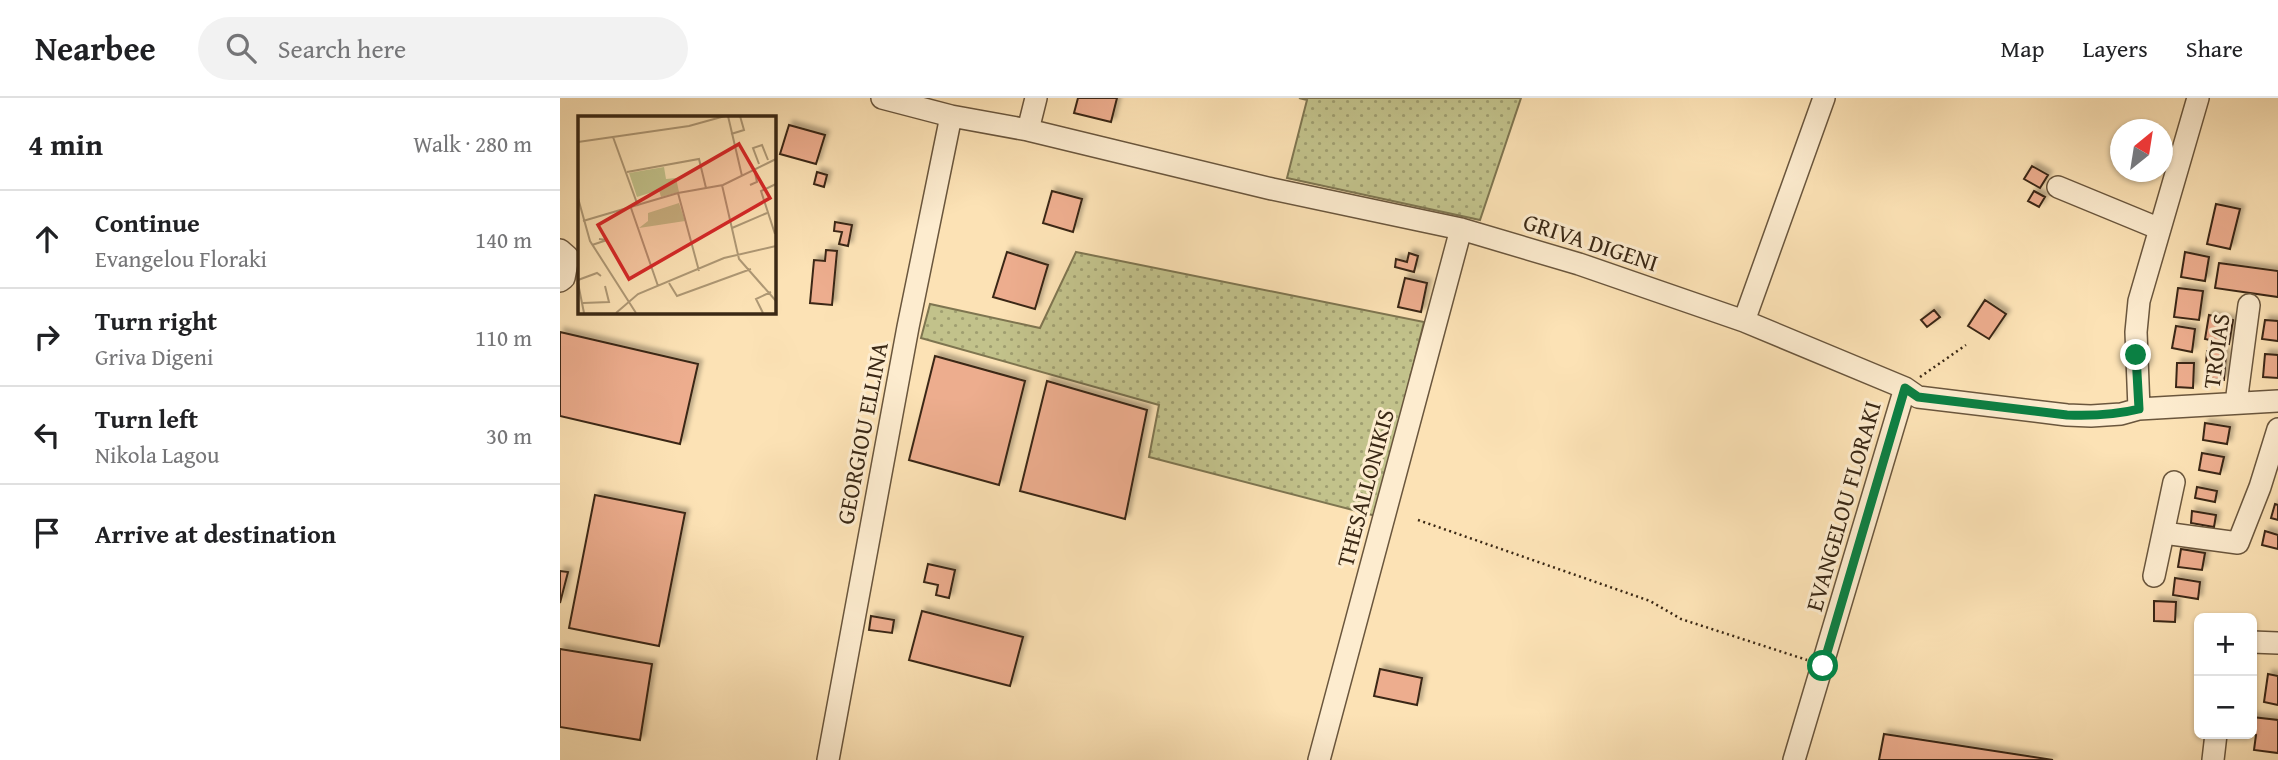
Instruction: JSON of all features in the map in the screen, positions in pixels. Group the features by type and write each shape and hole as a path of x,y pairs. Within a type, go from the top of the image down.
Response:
{"street":[{"name":"GRIVA DIGENI","path":"882,98 1272,189 1461,229 1580,264 1744,321 1905,388 1918,397 2091,416 2121,414 2139,409 2278,401"},
{"path":"1028,130 1037,98"},
{"path":"1744,321 1824,98"},
{"path":"2139,409 2136,332 2139,301 2198,98"},
{"name":"GEORGIOU ELLINA","path":"828,760 908,327 951,116"},
{"path":"2058,187 2160,229"},
{"name":"THESALLONIKIS","path":"1319,760 1461,229"},
{"path":"560,250 568,257 564,278 560,281"},
{"name":"TROIAS","path":"2236,403 2249,305"},
{"name":"EVANGELOU FLORAKI","path":"1794,760 1905,388"},
{"path":"2164,533 2238,543 2260,487 2278,429"},
{"path":"2154,576 2174,482"},
{"path":"2257,642 2278,643"},
{"path":"2213,760 2215,739"}],"path":[{"path":"1905,388 1966,345"},
{"path":"1418,520 1650,601 1681,619 1823,666"}],"green space":[{"path":"1299,98 1521,98 1480,220 1287,178 1307,100"},
{"path":"1076,252 1424,322 1376,516 1149,457 1159,405 921,338 930,304 1040,328"}],"building":[{"path":"1078,98 1117,98 1111,122 1074,113"},
{"path":"789,125 825,135 816,164 780,154"},
{"path":"2032,166 2048,175 2040,188 2024,179"},
{"path":"817,172 827,175 824,187 814,184"},
{"path":"1052,191 1082,199 1073,232 1043,223"},
{"path":"2034,191 2045,197 2039,207 2028,201"},
{"path":"2216,204 2240,209 2230,249 2207,244"},
{"path":"835,222 852,225 848,246 839,244 842,232 834,231"},
{"path":"826,250 837,251 832,305 810,303 814,260 825,261"},
{"path":"1007,252 1048,265 1035,309 993,297"},
{"path":"2185,252 2209,257 2205,281 2181,277"},
{"path":"1409,253 1418,256 1414,272 1395,267 1396,259 1407,262"},
{"path":"2219,263 2278,271 2278,297 2215,288"},
{"path":"1405,278 1427,283 1421,312 1398,307"},
{"path":"2178,288 2203,291 2199,320 2174,317"},
{"path":"1985,300 2006,314 1989,339 1968,326"},
{"path":"1934,310 1940,317 1927,327 1921,320"},
{"path":"2209,315 2233,320 2229,344 2205,339"},
{"path":"2265,320 2278,321 2278,341 2262,339"},
{"path":"2176,326 2195,329 2192,352 2172,348"},
{"path":"560,332 698,364 680,444 560,416"},
{"path":"2207,351 2226,353 2224,380 2205,378"},
{"path":"2265,354 2278,355 2278,378 2263,377"},
{"path":"935,356 1025,381 999,485 909,460"},
{"path":"2177,363 2194,363 2193,388 2176,387"},
{"path":"1047,381 1147,410 1125,519 1020,491"},
{"path":"2205,423 2230,427 2227,444 2203,440"},
{"path":"2202,453 2224,457 2220,474 2199,470"},
{"path":"2197,487 2217,491 2215,502 2195,498"},
{"path":"595,495 685,513 659,646 569,628"},
{"path":"2275,504 2278,505 2278,520 2271,518"},
{"path":"2192,511 2216,515 2214,527 2191,523"},
{"path":"2265,531 2278,535 2278,549 2262,545"},
{"path":"2181,549 2205,553 2202,570 2178,567"},
{"path":"928,564 955,570 949,598 936,595 938,585 924,582"},
{"path":"560,571 568,572 560,603"},
{"path":"2175,578 2200,582 2198,599 2173,595"},
{"path":"2154,601 2176,602 2175,622 2154,621"},
{"path":"922,611 1023,637 1010,686 909,660"},
{"path":"871,616 894,620 892,633 869,630"},
{"path":"560,649 652,664 640,740 560,727"},
{"path":"1380,669 1422,678 1417,705 1374,696"},
{"path":"2268,674 2278,676 2278,705 2264,702"},
{"path":"2257,718 2278,720 2278,753 2254,750"},
{"path":"1884,734 2053,760 1879,760"}],"route":[{"path":"1823,666 1905,388 1918,397 2067,415 2121,414 2139,409 2136,355"}]}
